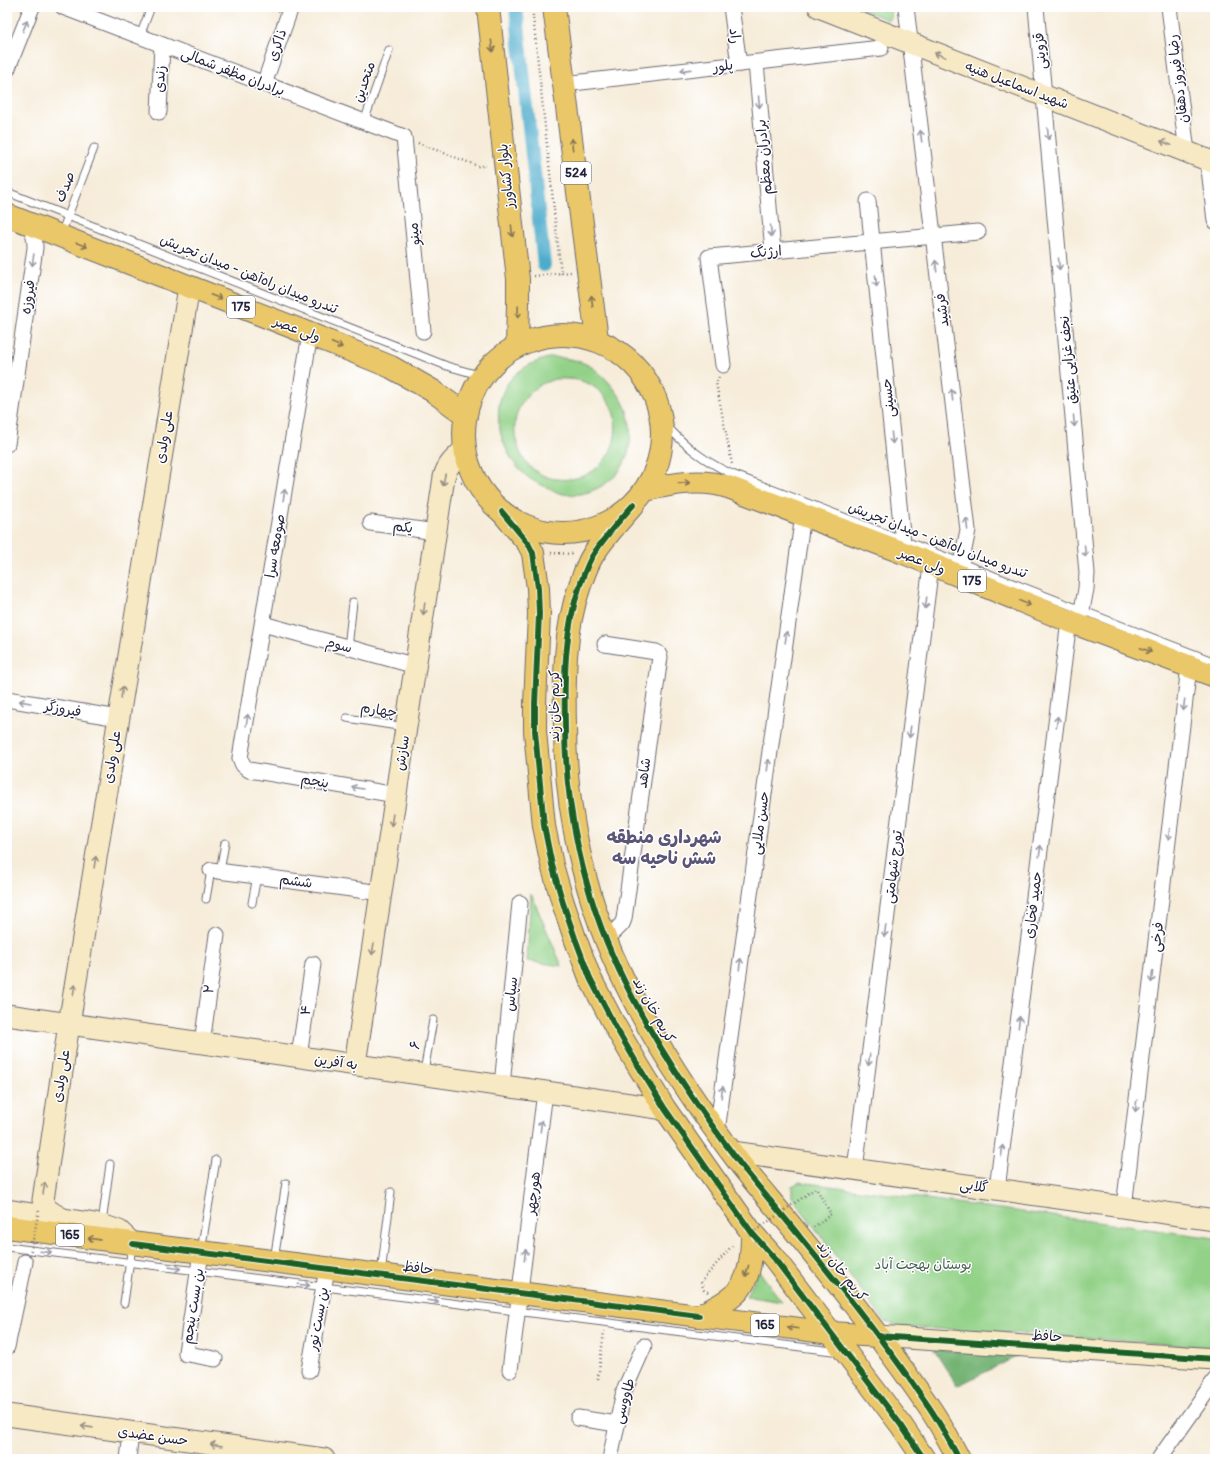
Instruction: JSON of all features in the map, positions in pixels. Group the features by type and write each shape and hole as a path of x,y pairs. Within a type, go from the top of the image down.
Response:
{"main road":[{"name":"بلوار کشاورز","path":"488,7 518,279 517,346"},
{"name":"524","path":"554,7 597,339"},
{"name":"ولی عصر","path":"7,215 310,334 401,372 433,391 466,415"},
{"path":"563,334 597,339 627,358 642,374 653,392 662,412 664,423 661,455 654,473 640,497 611,521 584,531 569,533 542,532 527,527 502,512 467,480 464,429 466,415 474,391 482,376 493,364 517,346 537,338 563,334"},
{"name":"ولی عصر","path":"640,497 664,485 684,483 724,485 803,515 903,546 931,565 959,569 1189,667 1215,676"},
{"name":"کریم خان زند","path":"640,497 592,556 578,591 572,613 567,645 565,741 570,802 576,837 606,940 618,968 650,1030 676,1072 737,1159 801,1237 878,1336 931,1409 959,1459"},
{"name":"کریم خان زند","path":"502,512 528,543 533,553 538,588 539,614 535,731 544,826 552,865 563,903 590,978 627,1047 665,1109 752,1233 774,1258 847,1353 901,1424 924,1459"},
{"name":"حافظ","path":"7,1227 132,1253 200,1262 274,1262 325,1278 381,1276 519,1303 699,1316 831,1333 878,1336"},
{"path":"699,1316 727,1301 736,1294 741,1287 746,1278 749,1266 752,1233"}],"street":[{"path":"7,70 32,7"},
{"name":"برادران مظفر شمالی","path":"63,7 404,138"},
{"name":"راد","path":"732,7 739,64"},
{"name":"شهید اسماعیل هنیه","path":"819,7 1212,161"},
{"name":"فرشید","path":"906,7 968,530 959,569"},
{"name":"قزوینی","path":"1036,7 1044,96"},
{"name":"رضا فیروز دهقان","path":"1169,7 1187,152"},
{"name":"ذاکری","path":"264,84 286,8"},
{"name":"زندی","path":"159,112 162,45"},
{"name":"پلور","path":"564,84 881,48"},
{"name":"برادران معظم","path":"756,63 773,252"},
{"name":"نجف غزایی عتیق","path":"1044,96 1087,573 1086,589 1077,618"},
{"name":"مینو","path":"404,138 424,331"},
{"path":"1212,161 1215,221"},
{"name":"حسینی","path":"868,201 903,546"},
{"name":"فیروزه","path":"7,444 35,248 33,230 28,223"},
{"name":"ارژنگ","path":"723,365 709,257 978,232"},
{"name":"علی ولدی","path":"61,1218 47,1209 43,1204 43,1200 69,1024 189,287"},
{"name":"صومعه سرا","path":"240,758 310,334"},
{"name":"سازش","path":"355,1064 444,477 446,468 465,449"},
{"name":"حسن ملایی","path":"717,1131 803,515"},
{"name":"یکم","path":"371,522 436,532"},
{"name":"تورج شهامتی","path":"855,1174 931,565"},
{"name":"حمید فخاری","path":"997,1195 1077,618"},
{"name":"سوم","path":"262,624 416,666"},
{"name":"شاهد","path":"605,644 656,652 660,657 624,919 622,924 606,940"},
{"name":"فرخی","path":"1123,1213 1189,667"},
{"name":"فیروزگر","path":"7,699 118,718"},
{"name":"پنجم","path":"240,758 243,765 249,770 396,795"},
{"name":"ششم","path":"216,870 381,893"},
{"name":"سپاس","path":"502,1085 520,903"},
{"name":"۲","path":"202,1042 217,935"},
{"name":"۴","path":"299,1056 313,964"},
{"name":"به آفرین","path":"7,1015 665,1109"},
{"name":"هورچهر","path":"510,1370 545,1092"},
{"name":"گلابی","path":"737,1159 855,1174 1123,1213 1215,1231"},
{"name":"165","path":"7,1210 102,1225 119,1231 132,1253"},
{"name":"گلابی","path":"1123,1213 1215,1220"},
{"path":"7,1347 28,1259"},
{"name":"بن بست پنجم","path":"200,1262 186,1354 215,1359"},
{"name":"بن بست نور","path":"309,1370 325,1278"},
{"name":"حافظ","path":"878,1336 1215,1359"},
{"name":"طاووسی","path":"610,1459 624,1391 644,1346"},
{"path":"1159,1459 1215,1380"},
{"name":"حسن عضدی","path":"7,1415 131,1433 242,1454 324,1459"},
{"path":"578,1418 617,1424"},
{"path":"128,1459 131,1433"}],"lane":[{"path":"140,36 151,7"},
{"name":"متحدین","path":"364,122 389,50"},
{"name":"صدف","path":"60,236 94,148"},
{"name":"تندرو میدان راه‌آهن - میدان تجریش","path":"7,192 440,363 482,376"},
{"name":"تندرو میدان راه‌آهن - میدان تجریش","path":"664,423 686,445 714,466 959,569"},
{"path":"348,648 353,602"},
{"path":"1077,618 1215,662"},
{"name":"چهارم","path":"347,718 406,727"},
{"path":"206,899 225,843"},
{"path":"252,903 257,876"},
{"name":"۶","path":"423,1074 432,1020"},
{"path":"216,1160 200,1262 519,1303 605,1323 847,1353"},
{"path":"102,1225 110,1164"},
{"path":"274,1262 286,1183"},
{"path":"381,1276 390,1192"},
{"path":"7,1247 132,1253 124,1303"}],"path":[{"path":"532,7 561,274"},
{"path":"404,138 478,166 486,166"},
{"path":"534,277 575,272"},
{"path":"723,365 716,383 734,471"},
{"path":"548,553 576,554"},
{"path":"752,1233 816,1188 831,1214 801,1237"},
{"path":"28,1259 39,1210"},
{"path":"700,1282 730,1248"},
{"path":"598,1379 605,1323"}],"green space":[{"path":"857,7 890,7 891,18 888,20"},
{"path":"552,357 573,360 584,363 593,368 614,388 627,411 630,440 626,460 621,469 610,481 585,493 570,495 556,492 530,479 513,461 501,436 499,408 502,395 508,383 517,373 533,363","holes":["554,379 583,381 603,394 612,409 616,426 614,443 606,458 594,470 577,478 556,479 546,477 536,472 528,465 522,456 515,437 518,410 523,402 529,394 539,386"]},
{"path":"531,894 562,966 527,961"},
{"name":"بوستان بهجت آباد","path":"800,1182 1215,1238 1215,1348 1035,1334 901,1327 884,1321 792,1197 792,1186"},
{"path":"759,1271 782,1302 746,1296"},
{"path":"934,1350 1020,1355 957,1386"}],"waterway":[{"path":"516,7 544,265"}],"cycle path":[{"path":"634,504 602,542 587,566 575,602 566,655 565,726 569,788 579,851 596,912 607,942 632,996 645,1021 691,1095 741,1165 834,1278 914,1385 933,1413 959,1459"},
{"path":"502,512 528,543 533,553 538,588 539,614 535,731 544,826 552,865 563,903 590,978 615,1026 665,1109 752,1233 774,1258 901,1425 924,1459"},
{"path":"133,1244 699,1316"},
{"path":"878,1336 1215,1359"}],"district":[{"name":"شهرداری منطقه شش ناحیه سه","path":"664,847"}]}
